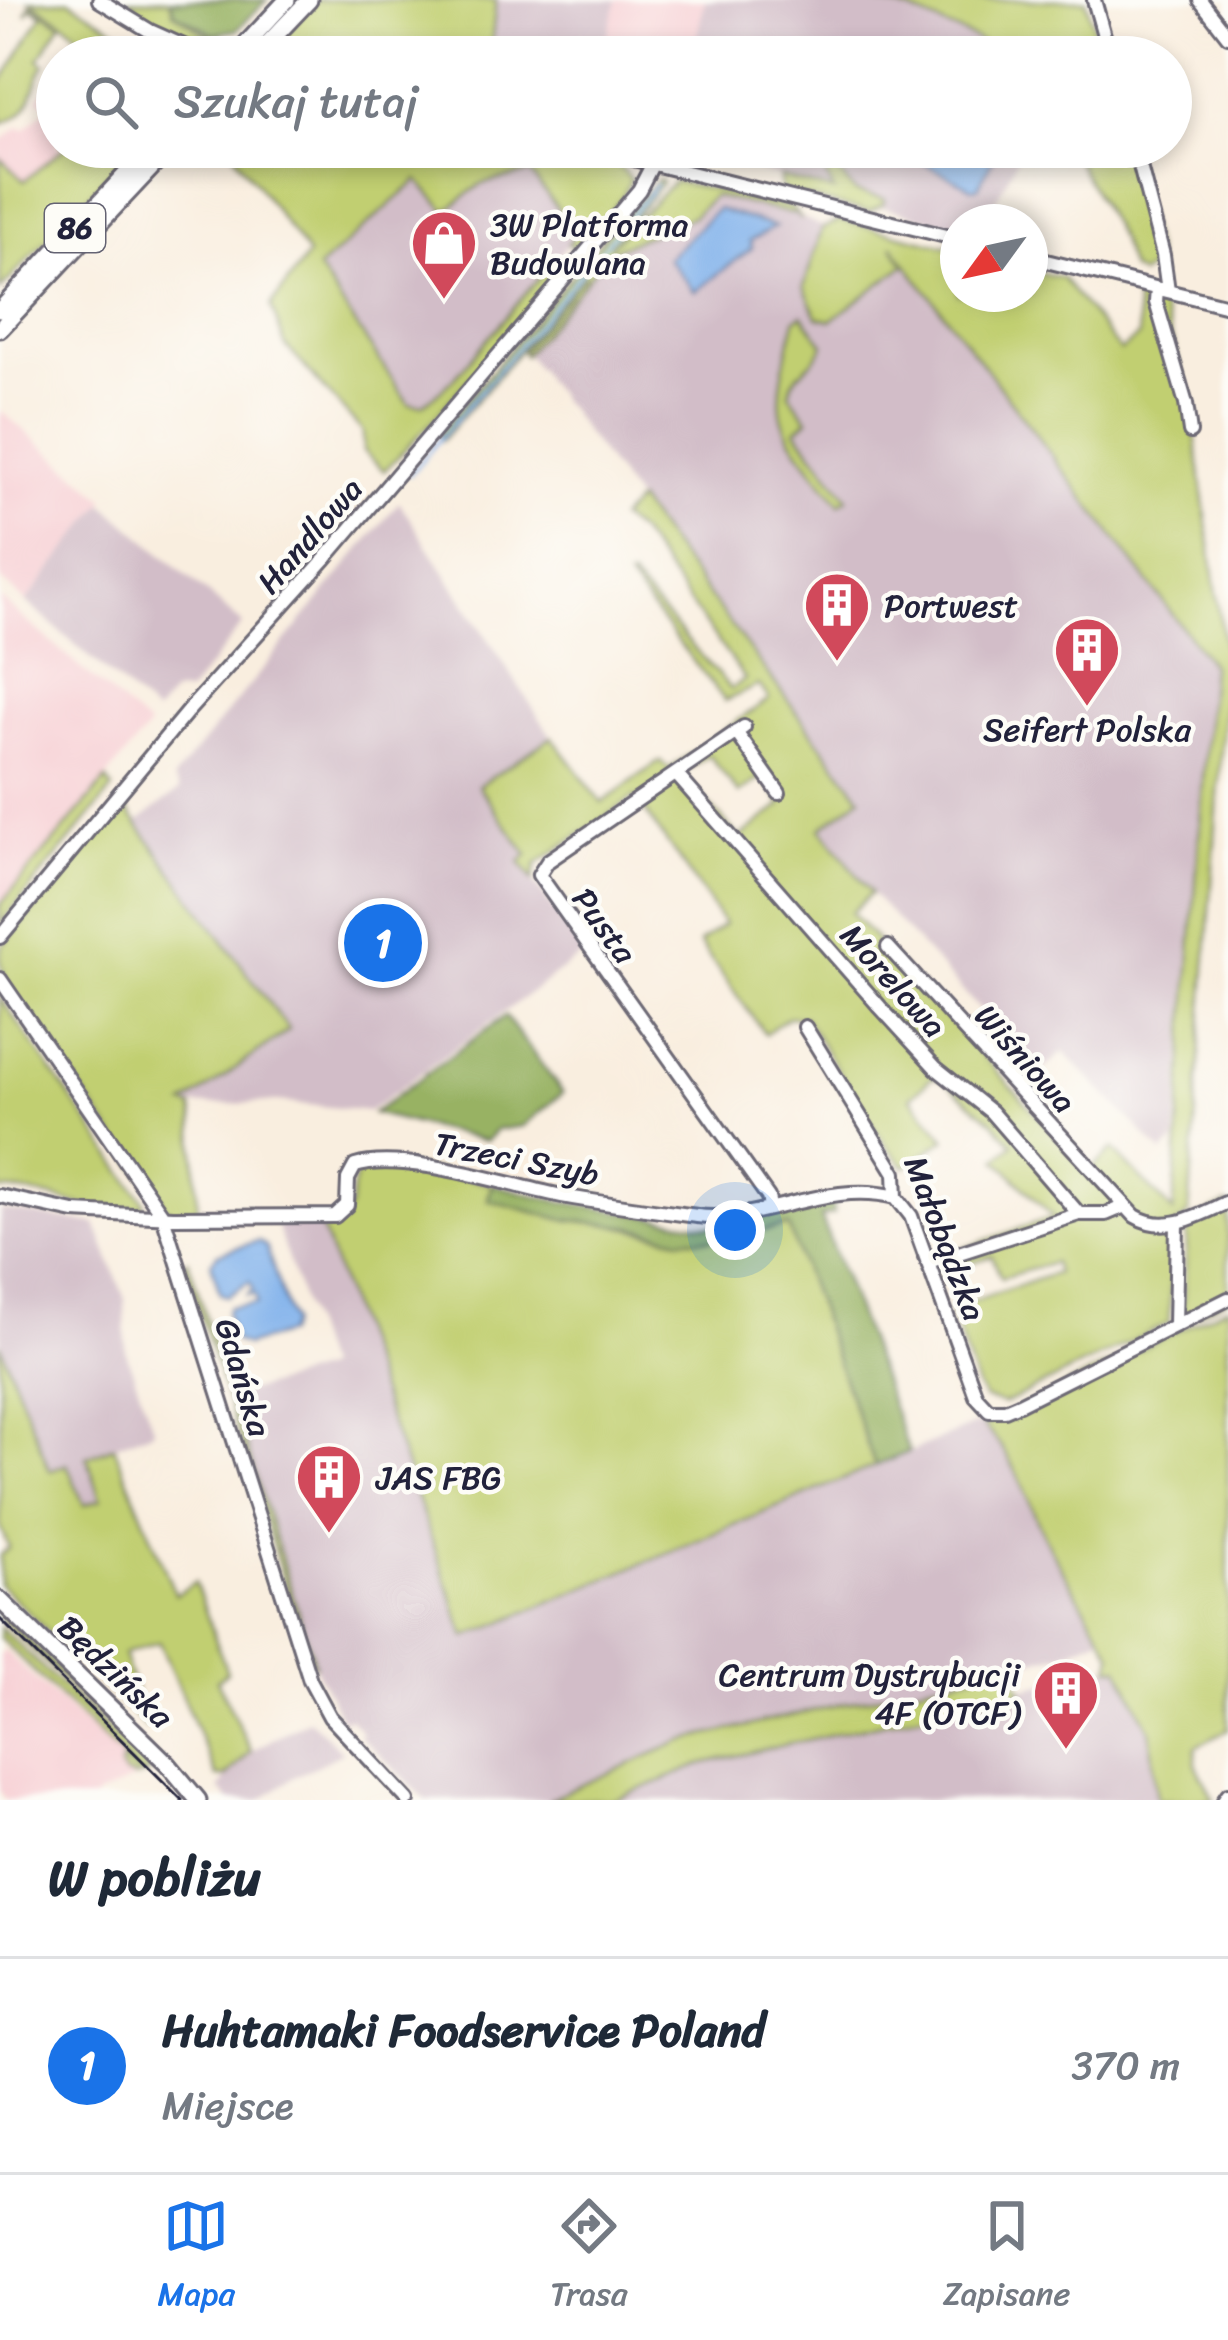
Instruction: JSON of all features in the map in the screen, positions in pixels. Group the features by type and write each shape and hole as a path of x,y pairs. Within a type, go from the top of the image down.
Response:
{"main road":[{"path":"254,36 287,0"},
{"path":"282,36 309,0"},
{"name":"86","path":"0,310 132,168"},
{"name":"86","path":"0,329 151,168"},
{"name":"Będzińska","path":"0,1600 193,1793 210,1800"}],"street":[{"path":"99,0 161,36"},
{"path":"1094,0 1104,36"},
{"path":"1200,0 1228,36"},
{"path":"631,168 639,190"},
{"name":"Handlowa","path":"0,937 187,712 326,560 639,190 650,168"},
{"path":"668,168 940,235"},
{"path":"1140,168 1163,255 1163,290 1156,302 1190,432"},
{"path":"1048,261 1228,306"},
{"name":"Pusta","path":"770,1206 539,874 548,862 740,730 778,793"},
{"name":"Morelowa","path":"676,774 908,1038 958,1089 991,1112 1079,1214"},
{"name":"Wiśniowa","path":"888,947 1125,1206"},
{"name":"Gdańska","path":"0,979 163,1216 310,1680 330,1718 408,1800"},
{"name":"Małobądzka","path":"805,1027 883,1148 895,1173 896,1197 911,1216 976,1396 989,1410 1019,1404 1175,1325"},
{"name":"Trzeci Szyb","path":"163,1216 335,1216 347,1205 348,1179 355,1166 370,1161 703,1217 868,1190 896,1197"},
{"path":"0,1196 74,1212 163,1216"},
{"path":"928,1263 1079,1214 1106,1214 1125,1206 1147,1223 1177,1224 1228,1202"},
{"path":"1177,1224 1175,1325 1228,1299"}],"shaded area":[{"path":"496,0 617,0 608,36 492,36"},
{"path":"616,0 707,0 698,36 607,36"},
{"path":"705,0 861,0 911,11 968,36 697,36"},
{"path":"36,118 39,168 24,180 0,158 0,142 19,127 25,129"},
{"path":"745,168 1012,168 994,204 940,204 940,223"},
{"path":"530,173 577,233 435,399 423,405 409,404 317,269 419,179 446,211 481,184"},
{"path":"713,196 797,215 821,226 834,222 892,245 1211,665 1175,1142 1162,1153 1064,1052 1039,1073 871,893 821,828 860,797 526,354 610,251 693,216"},
{"path":"0,410 106,499 26,602 0,579"},
{"path":"399,502 552,737 478,787 529,856 520,863 585,953 369,1111 277,1102 183,1106 136,823 180,790 173,779"},
{"path":"103,503 243,624 188,693 173,693 155,714 26,602"},
{"path":"0,598 149,727 0,906"},
{"path":"0,1210 96,1224 125,1299 126,1352 154,1430 87,1457 102,1499 84,1506 51,1472 0,1344"},
{"path":"276,1224 320,1224 467,1637 979,1423 995,1437 1027,1492 1049,1546 1103,1636 1065,1653 682,1741 548,1800 426,1800 360,1736 350,1719 342,1720 313,1664 227,1398 325,1369"},
{"path":"4,1650 140,1776 92,1800 6,1800 0,1791 0,1655"},
{"path":"1119,1666 1150,1730 1157,1800 614,1800 705,1763"},
{"path":"309,1719 343,1752 260,1800 229,1800 219,1789 236,1763 251,1751"}],"green space":[{"path":"69,0 126,36 80,36 30,1"},
{"path":"128,0 170,0 173,12 205,33 223,34 186,33"},
{"path":"171,0 267,0 237,30 214,34 174,12"},
{"path":"317,0 496,0 492,36 282,36"},
{"path":"861,0 1086,0 1096,36 968,36 911,11"},
{"path":"30,5 61,24 53,36 36,36 36,85 21,114 0,123 0,85 42,15 31,7 26,15"},
{"path":"0,158 24,181 40,168 114,168 0,290"},
{"path":"244,168 621,168 631,180 581,247 575,248 568,244 577,233 530,173 481,184 446,211 418,180 318,269 409,404 423,405 451,382 555,259 560,266 560,272 430,424 384,471 363,451 363,432 285,345 271,306 308,255"},
{"path":"828,168 836,168 855,192 885,199 883,204 869,212 786,193 780,187 780,177 834,191 826,176"},
{"path":"1081,168 1133,168 1156,265 1140,275 1130,269 1119,238"},
{"path":"659,179 662,183 609,247 674,181 791,207 802,220 713,196 693,216 610,251 524,355 522,350 586,273 442,440 439,433"},
{"path":"840,220 940,245 940,308 892,245 905,265 832,320 817,317 804,287 822,229"},
{"path":"1048,275 1062,278 1120,351 1139,336 1135,293 1160,299 1191,405 1227,668 1189,1214 1173,1228 1169,1323 1004,1404 985,1399 950,1309 1056,1273 1053,1263 1001,1278 992,1256 938,1272 933,1259 1053,1217 997,1159 1013,1144 994,1122 942,1079 932,1077 911,1097 946,1139 905,1167 885,1144 804,1017 788,1017 765,1034 699,943 724,924 635,797 537,864 533,880 520,862 528,855 478,786 552,737 602,803 660,761 669,769 769,699 759,685 725,701 628,579 731,689 745,679 638,532 619,519 637,501 861,797 821,828 871,893 851,913 1089,1171 1113,1149 1173,1212 1211,665 943,312 1048,312","holes":["709,755 739,794 763,776 782,805 740,838 680,774"]},
{"path":"802,315 824,344 789,393 808,419 796,430 848,498 840,504 783,421 782,382 795,320"},
{"path":"106,780 113,789 0,925 0,905"},
{"path":"123,804 289,1030 185,1105 193,1107 198,1213 170,1215 8,985 0,962 1,947"},
{"path":"0,997 144,1206 89,1207 0,1190"},
{"path":"505,1016 563,1093 523,1126 496,1130 486,1141 373,1113"},
{"path":"373,1166 431,1170 492,1184 488,1199 681,1239 788,1226 875,1466 466,1637 320,1224 348,1211 358,1172"},
{"path":"492,1184 557,1201 710,1226 831,1201 834,1213 821,1217 909,1452 875,1466 788,1226 715,1239 681,1239 631,1227 560,1219 488,1200"},
{"path":"1228,1204 1228,1298 1182,1322 1188,1221"},
{"path":"188,1260 315,1666 308,1658 183,1261"},
{"path":"1228,1306 1228,1730 1196,1747 1196,1764 1214,1800 1157,1800 1150,1730 1119,1667 1110,1668 1113,1655 1051,1550 1015,1469 983,1426"},
{"path":"0,1344 50,1471 67,1464 84,1505 101,1499 87,1457 114,1446 175,1594 195,1582 227,1672 217,1680 251,1751 226,1777 217,1777 159,1642 123,1654 147,1728 0,1585 0,1555 9,1548 0,1527"},
{"path":"0,1611 153,1761 155,1770 0,1617"},
{"path":"0,1627 151,1772 135,1778 124,1774 122,1760 138,1773 0,1638"},
{"path":"1007,1666 1023,1691 705,1763 614,1800 548,1800 682,1741"}],"water":[{"path":"933,168 988,168 978,187"},
{"path":"717,209 775,227 750,241 752,248 695,292 668,258"},
{"path":"258,1241 266,1246 291,1323 286,1334 245,1346 234,1341 226,1312 229,1307 256,1304 255,1295 247,1295 253,1289 249,1282 227,1296 220,1294 211,1263 217,1254"}],"waterway":[{"path":"409,475 656,185"}],"tram line":[{"path":"0,1619 182,1800"}],"place":[{"name":"3W Platforma Budowlana","path":"444,302"},
{"name":"Portwest","path":"837,664"},
{"name":"Seifert Polska","path":"1087,709"},
{"name":"Huhtamaki Foodservice Poland","path":"383,943"},
{"name":"JAS FBG","path":"329,1536"},
{"name":"Centrum Dystrybucji 4F (OTCF)","path":"1066,1752"}]}
